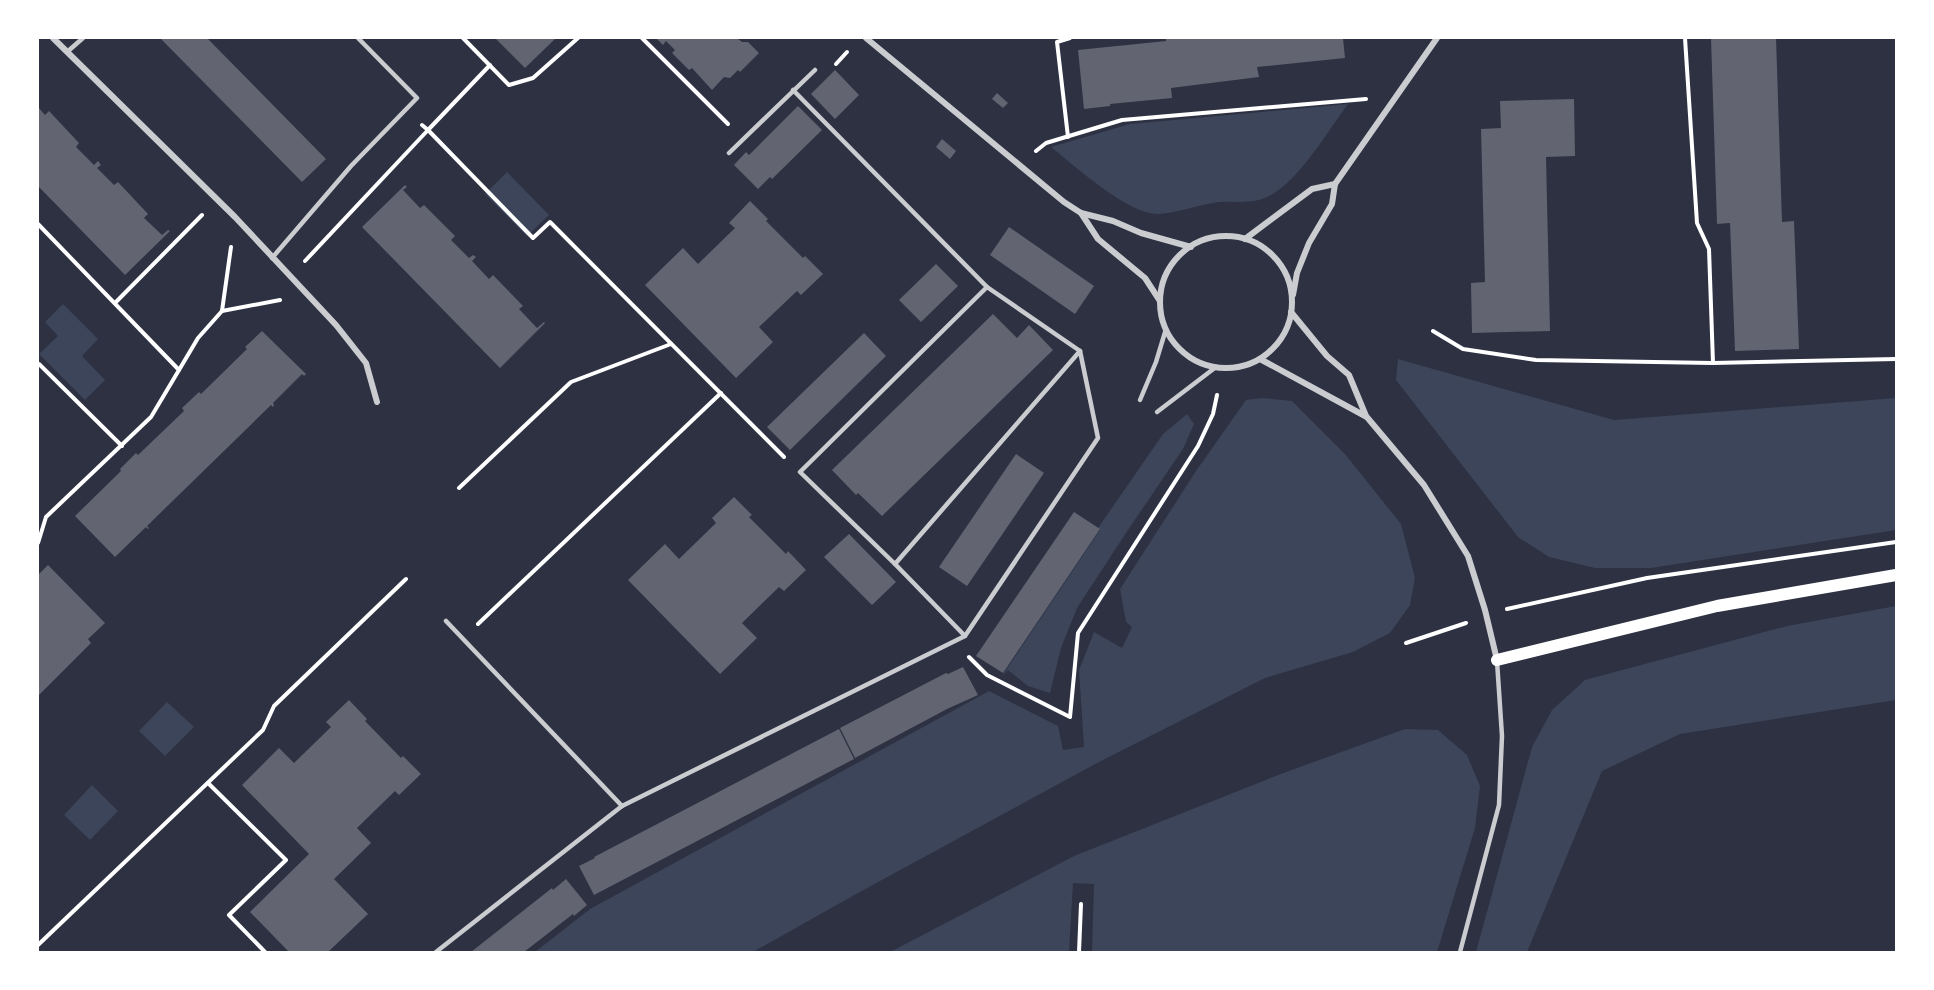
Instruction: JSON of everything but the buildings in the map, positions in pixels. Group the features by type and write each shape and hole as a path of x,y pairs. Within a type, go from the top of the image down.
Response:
{"main road":[{"path":"1497,660 1717,606 1896,575"}],"street":[{"path":"53,38 235,217 336,325 366,363 378,402"},
{"path":"866,38 1064,202 1081,213 1113,221 1141,233 1191,247"},
{"path":"1292,300 1288,280 1278,262 1263,248 1245,239 1226,237 1208,239 1191,247 1175,261 1164,280 1160,301 1163,321 1171,339 1185,354 1202,364 1219,368 1241,367 1260,359 1275,347 1286,331 1292,312 1297,273 1309,243 1332,204 1335,184 1437,38"},
{"path":"1245,239 1312,189 1335,184"},
{"path":"1081,213 1098,239 1145,278 1160,301"},
{"path":"1292,312 1327,356 1349,375 1366,416 1424,484 1468,556 1497,660"},
{"path":"1260,359 1366,416"}],"lane":[{"path":"68,52 82,38"},
{"path":"272,258 351,166 417,98 358,38"},
{"path":"729,153 815,70"},
{"path":"436,952 622,806 965,636 1098,438 1080,351 987,287 794,90"},
{"path":"965,636 800,472 987,287"},
{"path":"1140,400 1156,362 1166,329"},
{"path":"895,564 1080,351"},
{"path":"1157,412 1219,368"},
{"path":"446,621 622,806"},
{"path":"1460,952 1498,805 1502,736 1497,660"}],"path":[{"path":"464,38 509,85 533,78 578,38"},
{"path":"642,38 743,139"},
{"path":"1068,137 1058,42 1070,38"},
{"path":"1685,38 1697,224 1709,249 1713,363"},
{"path":"815,70 833,69 853,45"},
{"path":"290,276 490,65"},
{"path":"1020,164 1046,142 1122,120 1396,96"},
{"path":"406,109 533,238 550,222 800,472"},
{"path":"115,303 218,200"},
{"path":"38,543 46,517 151,417 198,338 222,311 235,217"},
{"path":"38,224 179,370"},
{"path":"222,311 308,295"},
{"path":"1433,331 1463,349 1536,360 1713,363 1896,358"},
{"path":"459,488 571,382 671,344"},
{"path":"39,364 122,446"},
{"path":"953,642 987,675 1070,717 1078,633 1198,446 1214,414 1219,368"},
{"path":"463,638 721,393"},
{"path":"1406,643 1506,609 1647,578 1896,542"},
{"path":"38,945 263,730 274,706 406,579"},
{"path":"208,783 286,860 229,915 265,952"},
{"path":"1079,952 1081,904"}],"shaded area":[{"path":"1348,104 1320,145 1297,173 1272,195 1253,201 1219,202 1159,214 1146,212 1132,207 1102,188 1051,147 1130,124"},
{"path":"507,172 549,215 527,236 485,194"},
{"path":"63,304 98,339 82,356 105,380 85,400 39,354 58,336 45,322"},
{"path":"1398,359 1614,420 1896,398 1896,530 1651,568 1595,568 1549,557 1518,537 1396,380"},
{"path":"1262,398 1292,401 1345,454 1401,524 1415,578 1410,605 1390,633 1353,652 1265,678 1099,762 753,952 535,952 590,909 989,691 1058,726 1063,750 1084,747 1079,670 1094,632 1122,648 1132,627 1126,622 1120,589 1196,471 1246,400"},
{"path":"1187,414 1194,424 1183,449 1077,608 1061,648 1050,693 1028,686 1008,670 1002,676 1100,530 1098,528 1163,434"},
{"path":"1896,606 1896,700 1680,734 1602,771 1527,952 1476,952 1532,747 1552,710 1585,680 1787,626"},
{"path":"167,702 194,727 165,756 139,731"},
{"path":"1405,729 1438,730 1467,755 1480,786 1475,828 1437,952 1092,952 1094,884 1073,883 1069,952 890,952 1074,856 1286,772"},
{"path":"92,785 118,811 90,840 64,815"}]}
